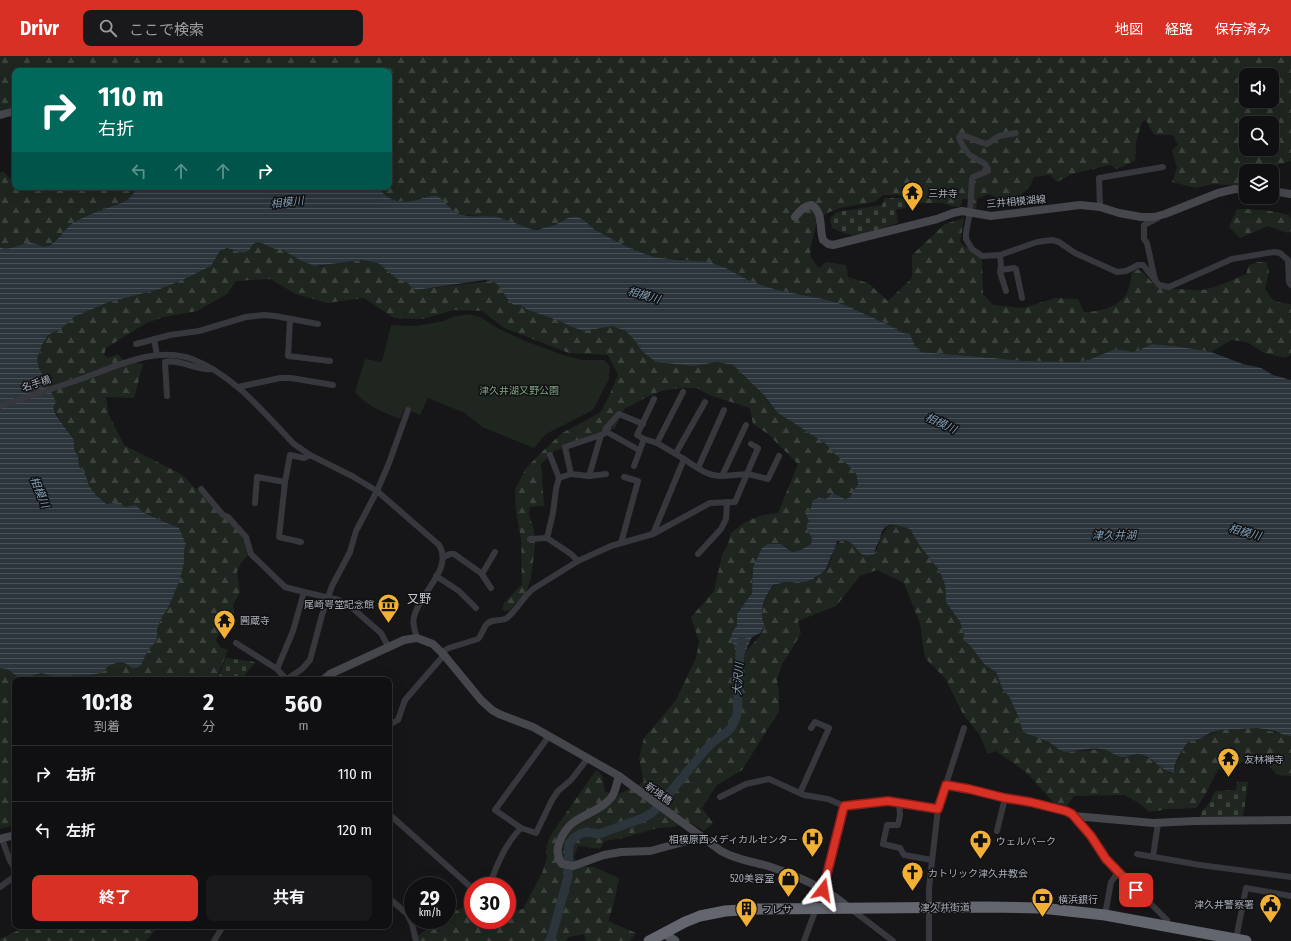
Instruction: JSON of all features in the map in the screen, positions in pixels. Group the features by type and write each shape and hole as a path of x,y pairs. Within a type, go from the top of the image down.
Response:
{"highway":[{"name":"津久井街道","path":"649,941 692,919 722,911 986,907 1035,908 1104,915 1168,926 1208,938 1241,940"}],"main road":[{"path":"664,933 674,941"}],"street":[{"path":"0,115 12,112"},
{"path":"1016,133 999,136 987,144 976,142 964,135 959,135 959,139 970,155 984,163 988,168 988,171 973,177 972,179 970,212 966,232 966,239 972,249 982,256 1000,255 1038,242 1052,240 1059,242 1075,253 1118,272 1126,271 1138,265 1143,265 1159,286 1173,286 1232,259 1274,252 1280,253 1288,260 1289,282 1291,285"},
{"path":"1100,207 1099,178 1164,168"},
{"name":"三井相模湖線","path":"795,217 807,206 812,205 816,208 821,221 823,240 828,244 833,245 937,219 962,211 991,216 1087,205 1141,217 1158,216 1218,193 1239,189"},
{"path":"1279,192 1291,194"},
{"path":"1155,281 1147,243 1144,239 1144,225 1158,218 1158,216"},
{"path":"1000,255 1001,270 1006,291"},
{"path":"1001,270 1016,269 1022,298"},
{"path":"136,344 170,335 199,331 246,317 264,315 318,324"},
{"path":"290,319 288,356 330,361"},
{"path":"154,339 157,355"},
{"name":"名手橋","path":"0,406 126,363 157,355 175,355 188,358 212,369 238,387 294,444 310,455 352,476 377,491 436,541 441,547 444,557"},
{"path":"167,396 165,362 170,361 180,363 203,370 212,369"},
{"path":"238,387 280,378 291,378 333,385"},
{"path":"657,443 683,392"},
{"path":"654,399 637,435 676,453 711,475 722,476 748,474 768,479 779,456"},
{"path":"676,453 706,402"},
{"path":"291,677 302,669 310,660 322,615 332,586 350,552 356,531 377,491 408,410"},
{"path":"698,468 724,410"},
{"path":"589,476 603,433 620,414 643,424"},
{"path":"722,476 746,425"},
{"path":"571,474 565,447 603,433 639,450"},
{"path":"634,466 644,439"},
{"path":"392,723 398,720 405,700 449,648 478,639 490,621 507,618 533,589 578,561 621,542 653,534 710,503 735,502 758,448 751,444"},
{"path":"300,542 279,537 290,456 304,458 310,455"},
{"path":"547,538 559,478 550,455"},
{"path":"653,534 684,459"},
{"path":"559,478 571,474 589,476 606,474"},
{"path":"255,503 257,477 286,482"},
{"path":"621,542 638,480 624,477"},
{"path":"201,489 223,515 228,517 246,537 251,554 286,587 339,600 351,607 381,633 389,648"},
{"path":"698,554 721,529 726,519 727,502"},
{"path":"530,539 547,538 571,554 578,561"},
{"path":"482,574 495,552"},
{"path":"326,677 404,640 417,638 413,622 414,616 421,599 442,566 444,557 454,554 482,574 491,588"},
{"path":"436,576 459,591 476,608"},
{"path":"277,669 293,631 304,592"},
{"name":"新境橋","path":"417,638 433,644 481,700 498,714 533,727 620,777 721,851 734,858 776,869 823,890 839,899 849,908"},
{"path":"236,643 277,669 284,677"},
{"path":"800,793 829,728 815,722 811,728"},
{"path":"930,941 929,888 938,809 964,728"},
{"path":"549,736 494,810 521,828 536,833 558,791 571,780 588,758"},
{"path":"620,777 615,792 605,804 575,821 566,828 558,844 557,853 562,864 573,866 604,855 621,852 650,851 691,840 699,836"},
{"path":"720,797 746,784 769,779 800,793 828,799 844,806 881,801 899,802 938,809"},
{"path":"946,785 1052,807 1066,811 1074,816 1091,836 1106,859 1167,920 1168,926"},
{"path":"997,831 1005,798"},
{"path":"899,802 900,815 898,825 888,825 883,844 900,848 904,855 932,860"},
{"path":"804,941 823,890 844,806"},
{"path":"1074,816 1158,822 1291,820"},
{"path":"392,817 464,881"},
{"path":"1153,857 1158,822"},
{"path":"493,877 502,855 513,836 521,828"},
{"path":"12,836 1,839 12,865"},
{"path":"1136,854 1200,865 1291,877"},
{"path":"1104,915 1111,882 1117,874"},
{"path":"0,887 12,878"},
{"path":"1241,940 1246,888 1291,896"},
{"path":"392,901 407,914 412,924 416,941"},
{"path":"849,908 893,941"},
{"path":"214,941 221,929"}],"green space":[{"path":"0,56 1291,56 1291,161 1279,164 1239,164 1239,186 1212,184 1196,188 1172,182 1177,168 1172,150 1178,145 1173,135 1154,135 1146,120 1142,122 1136,142 1135,161 1117,169 1110,165 1072,174 1057,182 1050,175 1034,177 1030,186 1020,196 1004,201 988,194 977,199 976,209 972,208 968,199 963,199 960,207 943,203 910,203 905,197 902,196 883,195 875,202 840,208 827,213 817,222 810,249 811,258 819,268 826,262 846,265 848,277 868,283 888,301 912,278 912,255 945,224 964,218 960,242 982,260 983,294 993,305 1023,308 1055,298 1078,299 1084,312 1103,310 1115,305 1125,296 1128,291 1132,272 1138,269 1158,287 1164,289 1201,290 1221,285 1246,274 1249,265 1258,262 1266,262 1269,271 1265,289 1275,301 1291,304 1291,354 1286,358 1264,353 1247,342 1232,340 1211,352 1152,344 1135,352 1115,349 1091,359 1078,362 1026,361 921,352 915,346 910,334 903,333 888,324 845,305 777,290 750,281 726,268 717,265 680,259 655,257 632,249 612,239 595,230 585,221 570,217 547,228 531,229 497,217 463,215 448,207 420,200 409,202 388,198 380,190 392,190 392,68 12,68 12,108 0,110"},
{"path":"3,171 12,180 12,190 141,190 135,191 123,202 73,223 48,246 30,243 11,248 3,248 0,247 0,173"},
{"path":"885,198 904,198 906,208 896,210 898,223 861,235 846,234 832,228 830,218 837,212 882,205"},
{"path":"1237,209 1263,210 1289,215 1291,219 1291,231 1288,233 1268,226 1240,238 1229,227"},
{"path":"256,243 280,248 320,267 329,264 361,260 378,263 416,290 491,281 499,286 507,300 572,327 584,331 613,326 626,331 667,363 694,366 717,362 733,365 763,394 771,405 790,421 826,444 856,474 858,484 849,498 845,499 832,493 826,499 819,498 811,505 809,522 806,526 812,539 811,544 801,550 792,552 784,545 753,567 752,593 737,614 737,625 732,633 736,651 745,652 763,631 763,606 770,590 774,586 779,583 804,581 818,577 829,565 836,545 841,541 853,543 875,554 881,537 888,526 896,525 910,529 920,546 939,570 945,585 946,602 960,622 964,634 963,640 970,644 984,664 996,672 1003,690 1009,696 1025,732 1049,742 1065,752 1103,749 1126,757 1142,755 1154,761 1169,773 1175,773 1176,763 1188,742 1220,730 1257,728 1291,736 1291,776 1277,775 1264,760 1249,759 1218,770 1205,795 1196,808 1169,809 1149,812 1139,803 1124,795 1074,796 1067,806 1054,803 1026,772 996,751 988,754 979,734 963,714 945,678 925,658 920,624 904,583 877,570 860,576 836,606 798,621 801,633 782,664 777,680 779,711 742,770 717,785 702,808 713,823 704,831 690,822 674,827 658,828 623,838 604,841 600,849 578,846 574,856 577,866 594,867 619,878 614,903 608,921 636,933 630,941 586,941 584,934 568,937 566,941 418,941 417,936 428,929 456,929 456,911 461,908 464,908 464,929 516,929 516,909 523,909 542,873 547,858 546,848 550,836 596,770 602,775 605,792 616,795 644,782 639,758 644,738 676,700 696,658 699,642 691,617 714,591 722,555 728,544 731,533 745,522 762,515 778,513 798,464 768,434 753,424 750,408 709,395 697,388 681,388 661,391 645,398 624,409 615,428 555,451 541,464 544,506 530,507 529,516 534,529 535,546 531,578 526,592 509,611 502,610 504,603 522,584 521,539 516,512 515,490 526,468 562,433 600,413 618,375 608,355 569,353 504,328 482,311 454,310 422,319 394,318 364,298 327,303 296,294 270,279 236,281 227,294 197,311 164,317 146,323 106,348 104,355 108,358 118,354 124,361 143,364 134,398 106,397 109,415 124,445 181,474 235,527 244,540 249,554 241,563 237,571 240,592 233,605 234,612 222,628 216,640 220,647 228,650 217,677 29,677 41,673 51,675 91,675 104,671 109,666 118,662 125,663 132,668 137,668 141,665 148,650 157,638 157,629 168,608 184,563 184,550 186,544 179,528 144,513 136,505 124,507 120,503 106,504 88,486 86,476 79,466 78,456 74,450 74,440 53,407 50,391 39,368 37,359 42,345 48,335 61,329 74,317 109,302 160,289 211,266 220,251 227,248 243,253"},
{"name":"津久井湖又野公園","path":"469,314 482,318 497,328 525,341 563,355 582,360 604,360 610,367 609,379 593,410 546,434 534,448 482,427 465,413 428,398 420,415 405,408 400,419 370,405 355,392 365,359 382,362 391,325 416,326 444,321 452,317"},
{"path":"226,658 256,662 245,675 247,677 218,677"},
{"path":"0,668 7,669 18,677 12,677 12,826 0,829"},
{"path":"1237,782 1248,782 1243,818 1201,818 1200,816 1202,812 1216,791 1236,790"},
{"path":"21,929 156,929 146,941 0,941 0,939"}],"water":[{"name":"津久井湖","path":"380,190 392,199 403,202 436,196 458,214 467,216 497,217 537,230 555,225 570,217 578,217 595,230 612,239 632,249 654,257 709,262 726,268 750,281 777,290 845,305 903,333 910,334 915,346 921,352 1026,361 1078,362 1091,359 1115,349 1135,352 1152,344 1211,352 1243,364 1261,368 1273,375 1291,380 1291,736 1275,731 1257,728 1220,730 1210,733 1202,738 1188,742 1176,761 1174,769 1175,773 1167,771 1141,754 1122,757 1105,750 1098,749 1065,752 1049,742 1023,732 1009,696 1003,690 996,672 984,664 970,645 963,640 964,634 960,622 946,602 945,585 939,570 920,546 910,529 895,525 888,525 882,531 875,554 862,554 851,543 847,541 837,541 826,568 814,579 805,582 785,582 773,585 763,605 762,616 765,626 761,631 762,632 752,637 745,652 736,651 731,638 732,633 737,625 737,614 752,593 753,567 762,548 768,544 781,544 792,552 801,550 811,544 812,539 806,526 809,521 805,512 810,510 813,500 819,498 826,499 832,493 845,499 849,498 858,484 856,474 826,444 778,413 763,394 733,365 717,362 694,366 656,362 643,352 626,331 612,326 584,331 572,327 528,310 520,305 514,305 506,298 499,286 491,281 485,280 416,290 408,283 396,278 378,263 361,260 315,266 302,261 281,249 275,249 262,243 254,244 249,250 243,253 227,248 220,251 211,266 180,281 160,289 109,302 74,317 61,329 48,335 42,345 37,359 39,368 56,402 53,407 56,415 74,440 74,450 78,456 79,466 86,476 89,486 106,504 121,503 124,507 136,505 144,513 179,528 186,544 184,550 184,563 179,582 157,629 157,638 148,650 141,665 137,668 132,668 125,663 118,662 109,666 101,673 91,675 56,677 41,673 29,677 18,677 7,669 0,668 0,247 11,248 26,243 48,246 73,223 123,202 135,191"}],"waterway":[{"name":"大沢川","path":"549,941 551,939 568,877 569,844 574,838 586,832 599,834 643,818 652,813 709,746 726,733 732,726 737,714 742,640"}],"place":[{"name":"三井寺","path":"912,212"},
{"name":"尾崎咢堂記念館","path":"389,624"},
{"name":"圓蔵寺","path":"225,640"},
{"name":"友林禅寺","path":"1228,778"},
{"name":"相模原西メディカルセンター","path":"813,858"},
{"name":"ウェルパーク","path":"981,860"},
{"name":"カトリック津久井教会","path":"913,892"},
{"name":"520美容室","path":"789,898"},
{"name":"横浜銀行","path":"1043,918"},
{"name":"津久井警察署","path":"1270,924"},
{"name":"フレサ","path":"746,928"}],"district":[{"name":"又野","path":"419,599"}],"route":[{"path":"823,890 833,856 844,806 888,801 938,809 946,785 1052,807 1072,814 1091,836 1106,859 1136,890"}],"water label":[{"name":"相模川","path":"287,202"},
{"name":"相模川","path":"644,295"},
{"name":"相模川","path":"941,423"},
{"name":"相模川","path":"40,492"},
{"name":"相模川","path":"1245,532"}]}
